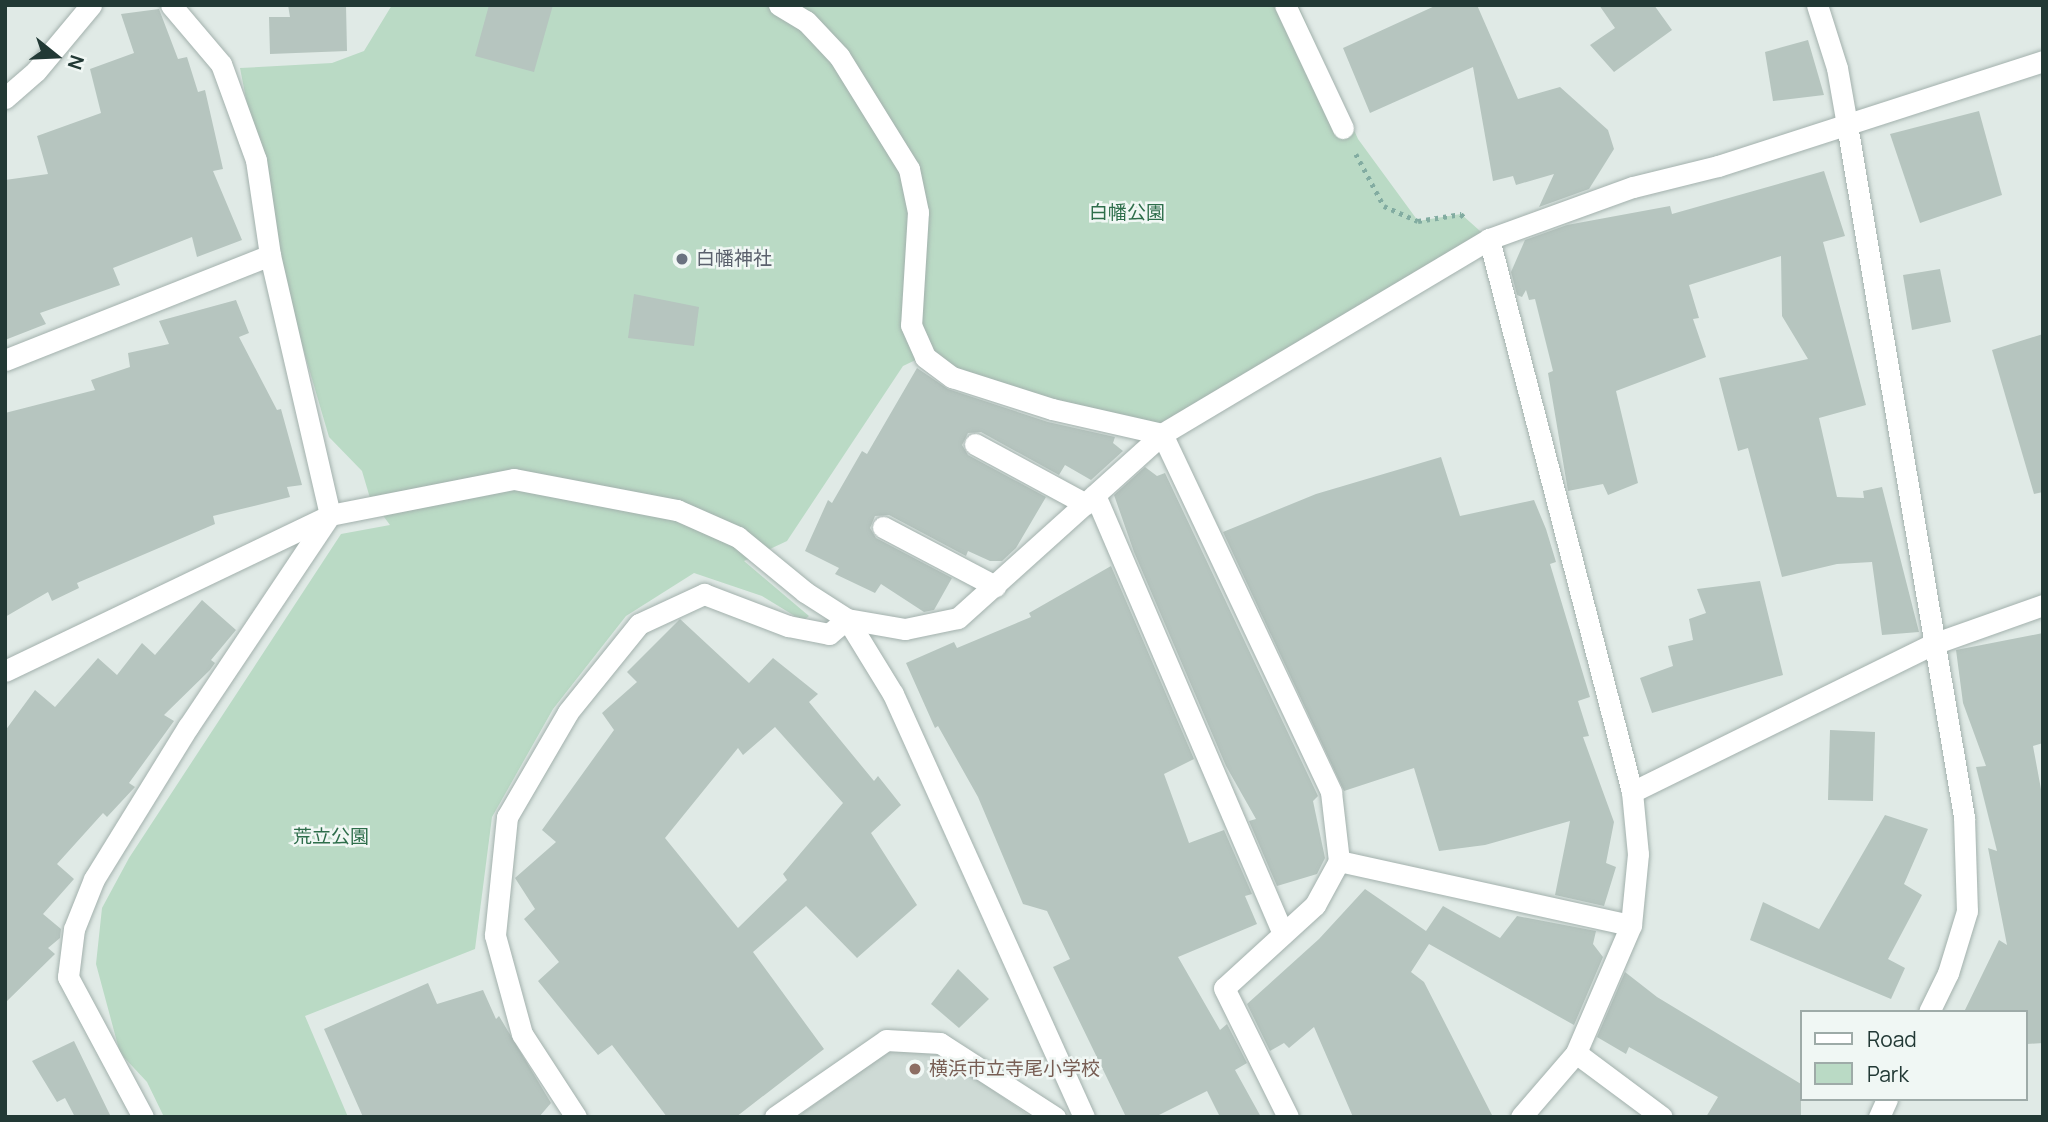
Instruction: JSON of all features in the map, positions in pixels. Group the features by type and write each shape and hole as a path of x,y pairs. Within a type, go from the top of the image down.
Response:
{"street":[{"path":"5,98 36,71 91,5"},
{"path":"143,1117 68,977 74,929 93,879 188,726 330,515 270,255 256,160 221,64 171,5"},
{"path":"779,5 806,21 839,56 909,169 918,212 911,325 925,357 965,381 1052,409 1162,434"},
{"path":"1285,5 1343,128"},
{"path":"1817,5 1837,68 1964,817 1967,911 1948,973 1930,1010"},
{"path":"5,671 330,515 514,479 677,510 738,537 805,592 847,619 905,629 958,618 1162,434 1489,239 1633,187 1847,125 2043,61"},
{"path":"1489,239 1632,792 1638,854 1631,925 1576,1053 1521,1117"},
{"path":"5,360 270,255"},
{"path":"1162,434 1331,792 1339,861 1315,905 1224,988 1288,1117"},
{"path":"975,444 1090,499 1283,933"},
{"path":"883,527 995,586"},
{"path":"576,1117 522,1034 495,935 507,817 568,712 639,624 704,594 788,626 829,634 847,619"},
{"path":"1632,792 1933,644 2043,605"},
{"path":"847,619 893,694 1084,1117"},
{"path":"1339,861 1631,925"},
{"path":"775,1117 886,1040 940,1043 1055,1117"},
{"path":"1576,1053 1662,1117"},
{"path":"1879,1117 1886,1101"}],"path":[{"path":"1343,128 1384,206 1418,221 1461,214 1489,239"}],"shaded area":[{"name":"横浜市立寺尾小学校","path":"890,1050 940,1053 1031,1117 797,1117"}],"green space":[{"path":"392,5 1298,5 1358,139 1418,221 1461,214 1489,239 1162,434 1052,409 924,356 903,366 787,541 744,561 809,616 803,621 762,596 694,573 626,616 553,709 492,817 475,949 305,1016 348,1117 164,1117 147,1082 120,1053 96,964 102,908 129,858 341,534 390,525 370,498 362,471 329,437 279,266 240,68 332,63 364,51"}],"building":[{"path":"288,5 346,5 347,51 270,54 269,17 290,17"},
{"path":"489,5 553,5 534,72 475,56"},
{"path":"1437,5 1477,5 1518,99 1560,87 1608,130 1614,149 1589,189 1539,207 1554,174 1516,185 1513,176 1493,181 1473,67 1370,113 1343,48"},
{"path":"1599,5 1654,5 1672,30 1614,72 1590,45 1615,28"},
{"path":"159,9 178,59 187,57 198,92 205,90 223,169 213,171 242,240 197,257 192,237 113,268 120,285 40,313 46,324 5,340 5,180 48,174 37,136 101,113 90,69 134,53 121,14"},
{"path":"1808,40 1824,95 1773,101 1765,52"},
{"path":"1979,111 2002,195 1920,223 1890,134"},
{"path":"1824,171 1845,236 1823,242 1866,405 1819,418 1837,497 1864,498 1863,491 1882,487 1919,632 1882,635 1872,562 1837,564 1782,577 1748,448 1738,451 1719,378 1808,359 1782,316 1781,256 1689,285 1699,318 1693,319 1706,357 1616,391 1638,483 1608,495 1603,484 1568,491 1548,373 1553,371 1535,299 1529,300 1526,290 1522,297 1517,295 1511,272 1525,240 1567,225 1670,206 1672,214"},
{"path":"1940,269 1951,322 1912,330 1903,275"},
{"path":"634,294 699,307 694,346 628,338"},
{"path":"236,300 249,333 239,337 277,410 281,409 302,485 287,487 290,497 213,516 215,524 77,583 79,588 52,601 48,592 5,617 5,413 95,390 91,380 130,367 128,353 169,344 159,321"},
{"path":"2043,334 2043,492 2034,494 1992,350"},
{"path":"917,368 948,389 1048,422 1115,437 1113,443 1123,451 1091,480 1065,465 1059,475 981,432 968,433 962,445 968,455 1046,497 1016,548 1002,561 990,561 968,551 966,556 889,515 875,516 870,528 876,538 952,578 934,610 924,612 881,584 875,593 835,574 839,568 805,551 828,500 832,503 862,451 867,454"},
{"path":"1441,457 1460,516 1534,500 1546,529 1556,562 1550,564 1590,697 1578,701 1589,736 1583,737 1614,822 1606,863 1616,867 1604,906 1555,895 1570,821 1485,845 1439,851 1414,768 1344,791 1223,532 1316,494"},
{"path":"1145,467 1157,476 1165,473 1318,796 1313,801 1325,858 1317,874 1277,886 1249,821 1256,819 1226,766 1134,552 1114,495"},
{"path":"1111,566 1194,759 1164,774 1189,843 1224,830 1252,894 1245,896 1257,924 1178,957 1220,1030 1227,1024 1247,1063 1235,1070 1261,1117 1220,1117 1207,1091 1155,1117 1126,1117 1053,967 1070,959 1047,911 1023,904 978,797 938,726 935,728 906,663 954,642 957,648 1031,617 1029,613"},
{"path":"1760,581 1783,675 1652,713 1640,678 1673,666 1668,646 1693,640 1689,619 1706,613 1697,589"},
{"path":"202,600 236,630 211,660 215,663 210,670 164,715 174,721 129,783 135,787 107,817 103,813 57,864 74,879 43,914 61,929 60,938 48,948 55,954 5,1003 5,731 35,690 55,707 98,658 117,675 142,643 155,655"},
{"path":"680,619 749,683 773,658 818,694 809,702 874,781 878,776 901,805 871,833 917,905 857,958 806,906 753,952 824,1049 736,1117 667,1117 612,1045 598,1055 538,981 559,962 524,919 535,909 515,878 556,842 542,830 614,730 602,713 637,682 627,672","holes":["775,727 843,803 783,874 787,880 738,928 665,838 738,748 743,755"]},
{"path":"2043,633 2043,743 2033,746 2043,800 2043,1043 2027,1044 2027,1010 1965,1010 1999,940 2007,945 1988,848 1997,851 1976,767 1986,766 1963,703 1956,650"},
{"path":"1830,730 1875,732 1873,801 1828,800"},
{"path":"1885,815 1928,829 1904,884 1922,895 1888,959 1905,968 1891,999 1750,940 1763,902 1819,929"},
{"path":"1365,889 1426,931 1443,906 1500,938 1517,916 1596,931 1593,944 1603,957 1574,1025 1429,944 1411,972 1424,982 1493,1117 1353,1117 1314,1027 1289,1048 1284,1043 1270,1051 1247,1004 1319,939"},
{"path":"958,969 989,999 959,1028 931,1004"},
{"path":"1625,972 1657,997 1800,1083 1801,1117 1706,1117 1718,1097 1629,1047 1626,1054 1597,1037"},
{"path":"428,983 437,1004 483,990 496,1019 499,1016 551,1103 539,1117 363,1117 324,1029"},
{"path":"74,1041 111,1117 75,1117 65,1098 57,1102 32,1061"}],"place":[{"name":"白幡神社","path":"682,259"},
{"name":"横浜市立寺尾小学校","path":"915,1069"}],"park label":[{"name":"白幡公園","path":"1127,213"},
{"name":"荒立公園","path":"331,837"}]}
